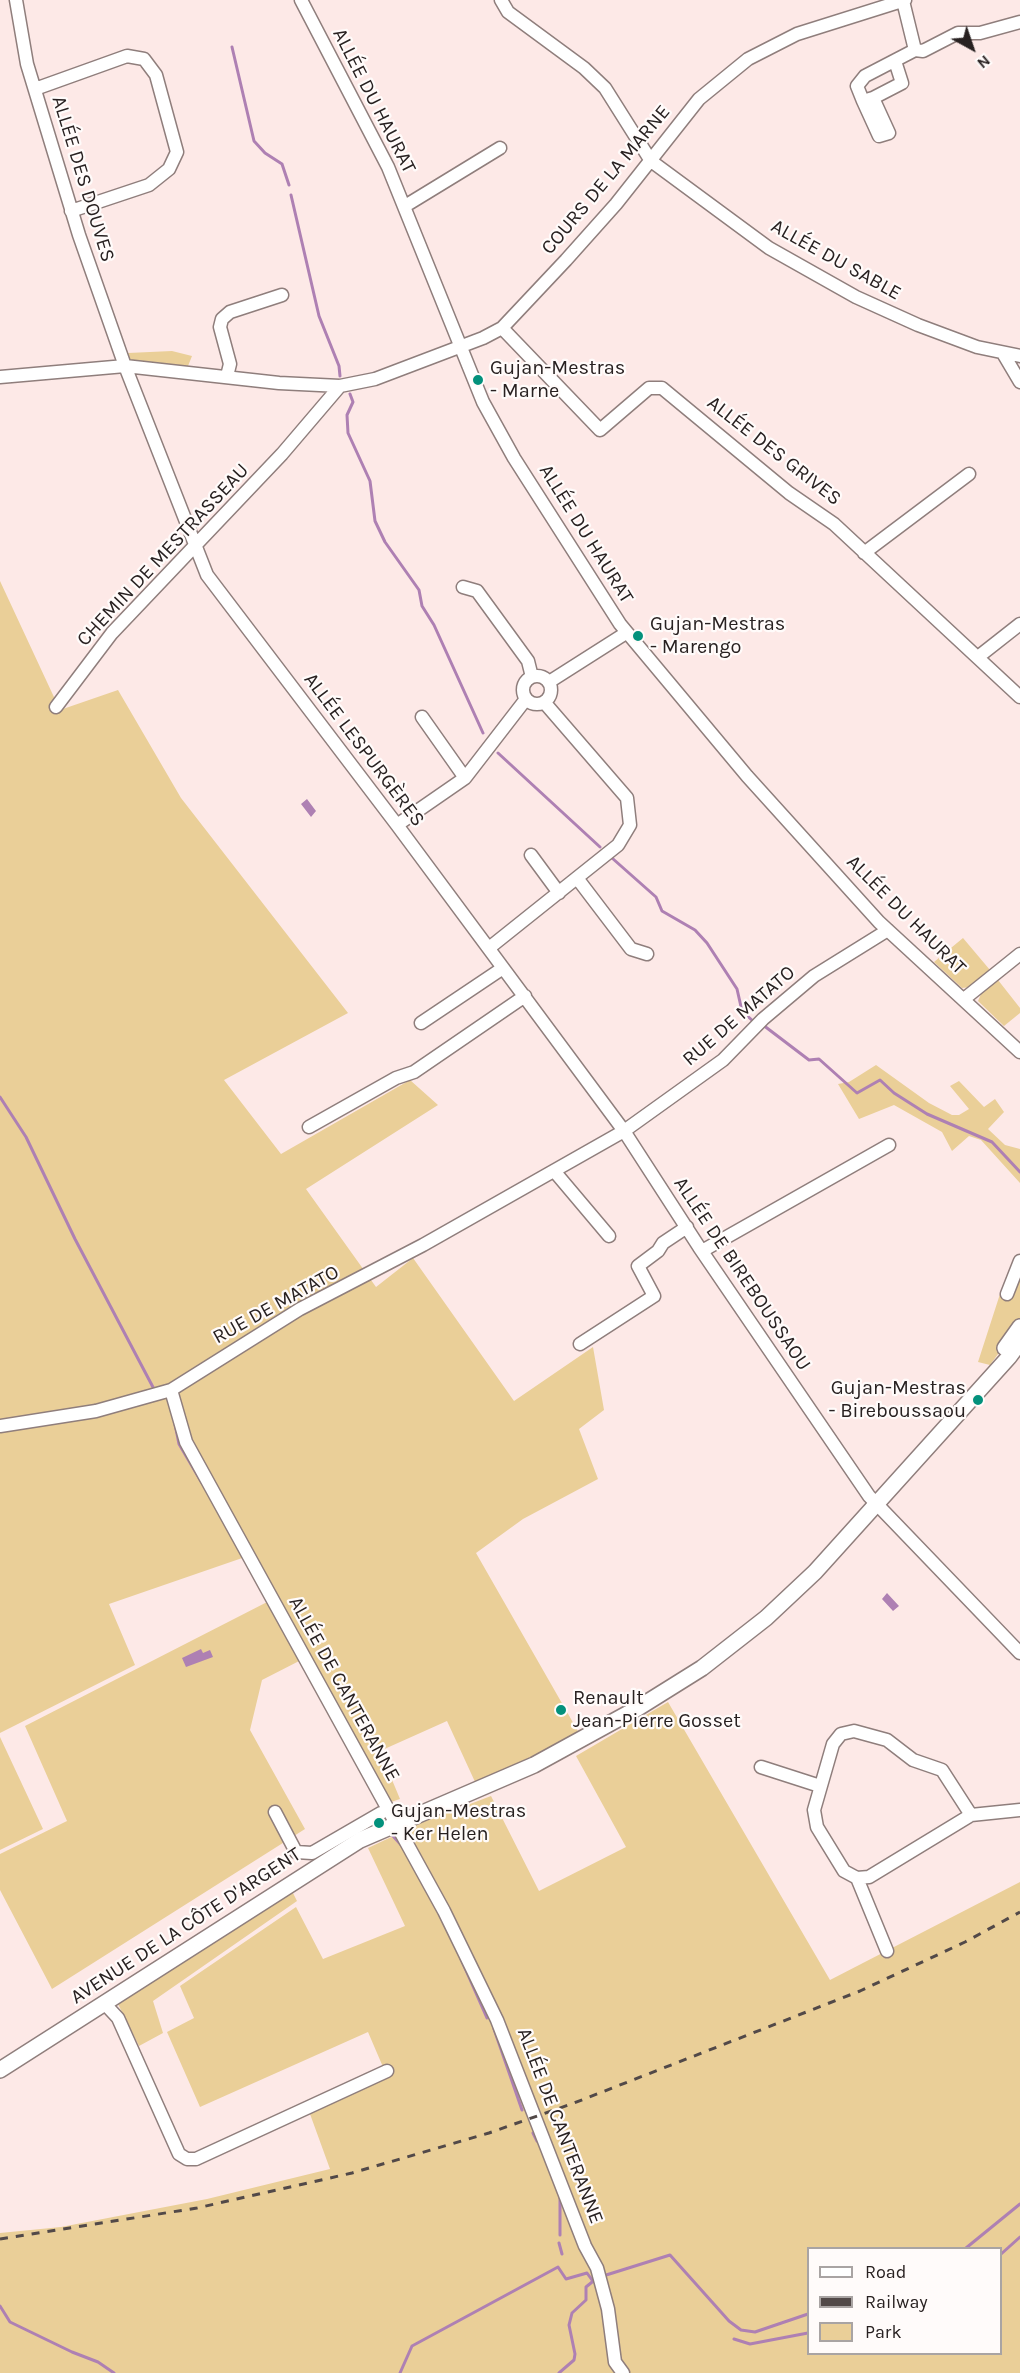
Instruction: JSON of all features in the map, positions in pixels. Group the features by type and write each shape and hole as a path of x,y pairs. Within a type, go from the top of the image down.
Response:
{"main road":[{"path":"985,1382 998,1358 1020,1327"},
{"path":"985,1382 1020,1342"},
{"name":"AVENUE DE LA CÔTE D'ARGENT","path":"0,2070 104,2003 316,1859 534,1765 677,1685 766,1618 815,1572 985,1382"}],"street":[{"name":"ALLÉE DES DOUVES","path":"16,0 27,64 71,211 125,366"},
{"name":"ALLÉE DU HAURAT","path":"301,0 388,166 483,402 514,458 626,633 771,804 888,930 1020,1052"},
{"name":"ALLÉE DU SABLE","path":"501,0 508,12 584,68 605,88 651,160 732,223 804,269 918,325 1004,355 1020,356"},
{"path":"904,0 915,50"},
{"name":"COURS DE LA MARNE","path":"0,377 125,366 340,386 375,379 460,347 502,328 600,222 699,99 748,59 797,34 904,0"},
{"path":"895,61 902,83 868,100 857,86 864,76 915,50 923,51 958,33 980,33 1020,22"},
{"path":"35,89 127,56 144,59 156,75 177,152 169,169 149,185 71,211"},
{"path":"405,206 500,148"},
{"path":"227,376 230,364 220,327 222,319 230,312 282,295"},
{"name":"ALLÉE DES GRIVES","path":"502,328 600,430 649,388 662,388 789,493 834,524 1020,697"},
{"path":"1004,355 1020,382"},
{"name":"ALLÉE LESPURGÈRES","path":"125,366 207,575 398,825 624,1131"},
{"name":"CHEMIN DE MESTRASSEAU","path":"56,707 112,633 302,432 340,386"},
{"path":"864,553 969,474"},
{"path":"463,587 477,591 528,661 532,677"},
{"path":"978,657 1020,624"},
{"path":"549,682 626,633"},
{"path":"532,677 542,677 549,682 551,691 544,702 537,705 526,699 522,688 525,682 532,677"},
{"path":"398,825 465,778 526,699"},
{"path":"489,948 618,845 630,825 627,798 544,702"},
{"path":"422,717 465,778"},
{"path":"531,855 560,892"},
{"path":"577,878 631,949 647,954"},
{"name":"RUE DE MATATO","path":"0,1426 96,1412 171,1390 300,1309 357,1282 624,1131 723,1060 759,1023 814,976 888,930"},
{"path":"964,999 1020,954"},
{"path":"421,1023 503,968"},
{"path":"309,1127 396,1078 414,1072 525,996"},
{"name":"ALLÉE DE BIREBOUSSAOU","path":"624,1131 702,1251 876,1506 1020,1653"},
{"path":"702,1251 889,1145"},
{"path":"555,1172 609,1236"},
{"path":"580,1344 654,1296 638,1266 658,1251 663,1243 687,1227"},
{"path":"1007,1294 1020,1261"},
{"name":"ALLÉE DE CANTERANNE","path":"171,1390 186,1442 397,1823 498,2020 585,2246 599,2276 608,2309 615,2362 623,2373"},
{"path":"971,1815 942,1770 914,1760 887,1740 855,1731 841,1734 833,1744 813,1810 817,1827 844,1871 857,1878 869,1877 971,1815 1020,1810"},
{"path":"761,1767 820,1786"},
{"path":"275,1812 296,1852 316,1859 381,1813"},
{"path":"857,1878 887,1951"},
{"path":"104,2003 118,2018 179,2154 187,2159 196,2159 387,2071"}],"green space":[{"path":"172,351 192,356 188,366 131,362 128,353"},
{"path":"0,581 60,710 118,690 181,798 348,1013 224,1080 281,1154 410,1080 438,1105 306,1189 376,1287 413,1258 514,1401 593,1347 604,1410 579,1429 598,1479 523,1519 476,1553 579,1733 476,1784 447,1721 380,1751 400,1799 388,1803 305,1658 262,1680 250,1730 305,1829 52,1989 0,1890 0,1854 67,1821 25,1726 273,1599 248,1556 109,1604 135,1665 0,1733"},
{"path":"963,938 990,970 971,987 962,988 934,962"},
{"path":"998,980 1020,1008 1020,1013 1004,1026 978,1001 981,994"},
{"path":"876,1065 929,1103 952,1115 959,1115 969,1109 950,1086 959,1081 984,1107 995,1099 1004,1112 988,1129 1005,1145 1020,1149 1020,1183 981,1140 969,1136 952,1151 942,1132 894,1105 859,1119 838,1084 849,1082"},
{"path":"1020,1277 1020,1324 990,1365 978,1362 1000,1294 1012,1297"},
{"path":"668,1702 830,1980 1020,1882 1020,2373 0,2373 0,2233 61,2227 207,2199 330,2169 306,2103 383,2067 368,2032 200,2107 167,2032 194,2018 180,1986 296,1907 323,1959 405,1926 368,1848 423,1822 491,1796 539,1891 626,1847 576,1756"},
{"path":"0,1737 43,1829 0,1850"},
{"path":"292,1891 297,1901 153,2001 163,2033 139,2046 118,2004"}],"shaded area":[{"path":"307,799 316,811 311,817 301,804"},
{"path":"887,1593 899,1606 893,1611 882,1599"},
{"path":"201,1649 203,1653 210,1650 213,1657 186,1667 182,1658"}],"waterway":[{"path":"232,47 254,141 265,153 282,164 289,185"},
{"path":"291,195 319,316 339,366 340,376"},
{"path":"350,394 353,402 347,415 348,433 370,481 375,521 385,542 419,590 422,606 434,625 483,733"},
{"path":"498,753 600,847"},
{"path":"612,858 656,897 662,911 695,930 707,943 737,989 742,1011 754,1022"},
{"path":"763,1025 809,1060 819,1059 857,1093 880,1080 894,1093 927,1114 992,1142 1020,1172"},
{"path":"0,1097 26,1137 75,1239 155,1391"},
{"path":"175,1424 179,1444 202,1483"},
{"path":"392,1835 403,1847"},
{"path":"461,1959 487,2018"},
{"path":"494,2029 522,2110"},
{"path":"533,2133 537,2141"},
{"path":"560,2198 560,2235"},
{"path":"967,2247 1020,2204"},
{"path":"1002,2253 1020,2237"},
{"path":"559,2243 562,2254"},
{"path":"603,2276 670,2255 729,2321 741,2330 755,2332 807,2314"},
{"path":"400,2373 412,2346 558,2267 566,2279 587,2273 592,2280"},
{"path":"559,2373 574,2360 575,2354 569,2325 572,2313 586,2300 586,2287 597,2278"},
{"path":"0,2306 10,2322 98,2362 114,2373"},
{"path":"734,2339 750,2344 807,2333"}],"railway":[{"path":"0,2239 197,2208 352,2173 489,2133 574,2103 860,1991 965,1942 1020,1912"}],"place":[{"name":"Gujan-Mestras - Marne","path":"478,380"},
{"name":"Gujan-Mestras - Marengo","path":"638,636"},
{"name":"Gujan-Mestras - Bireboussaou","path":"978,1400"},
{"name":"Renault Jean-Pierre Gosset","path":"561,1710"},
{"name":"Gujan-Mestras - Ker Helen","path":"379,1823"}]}
